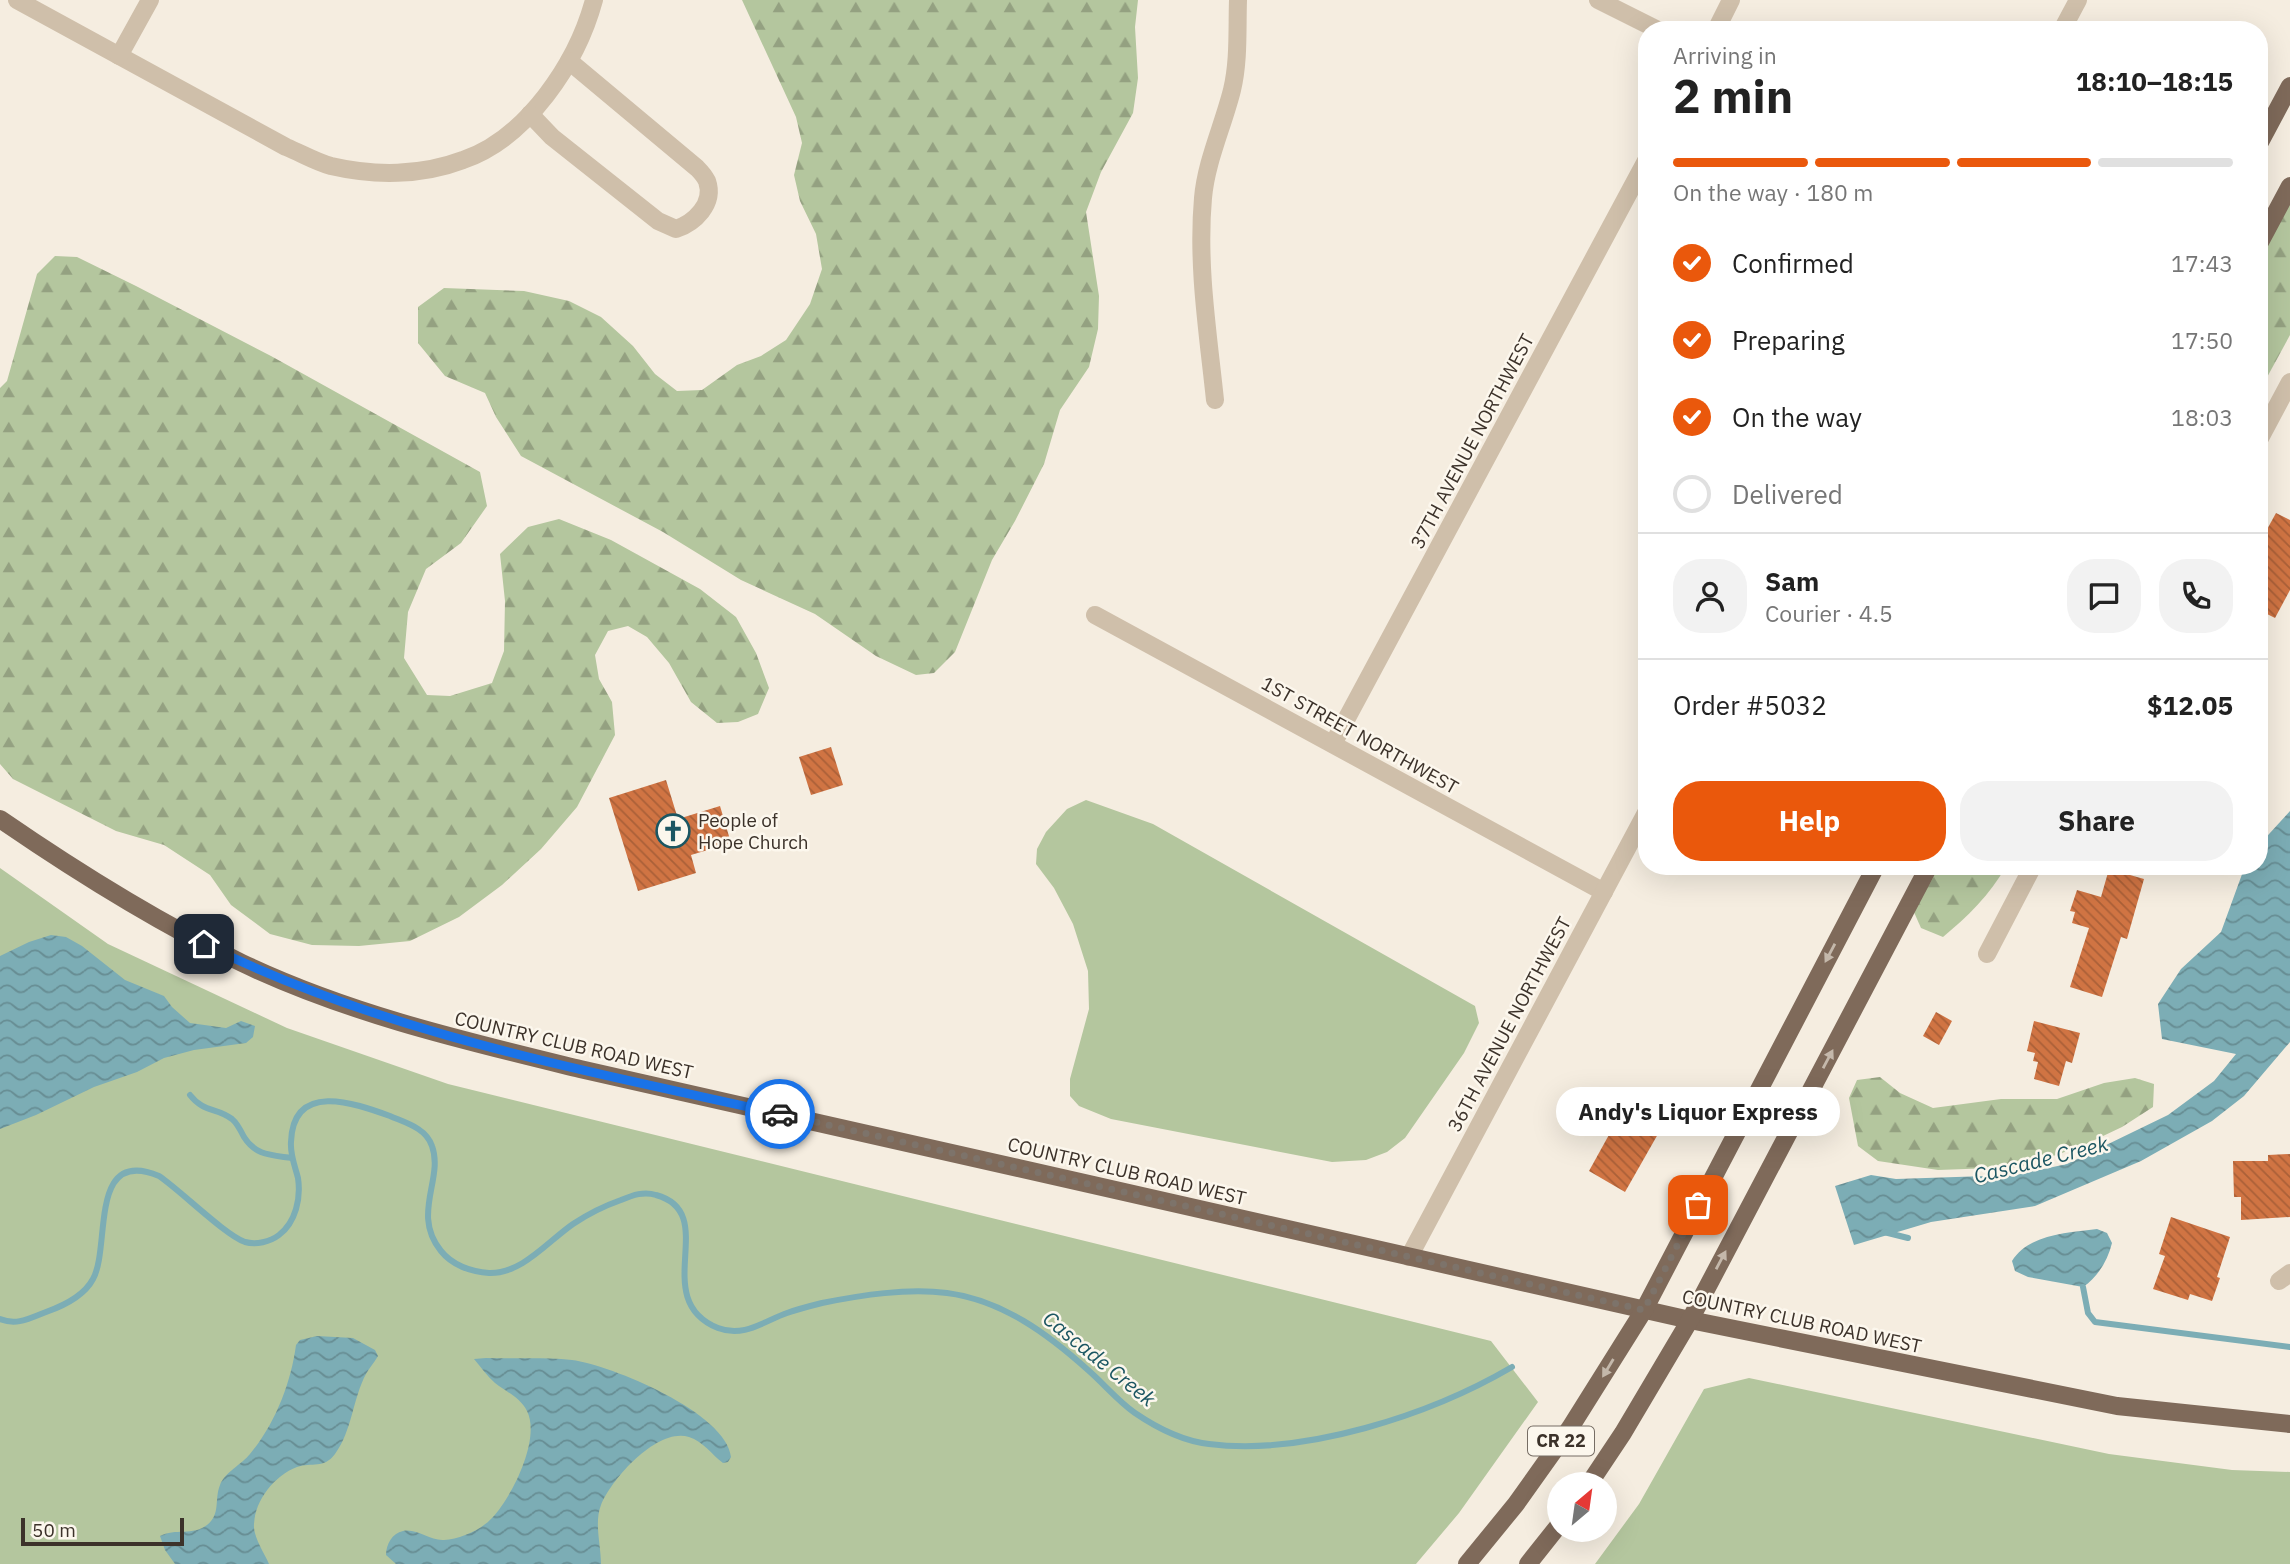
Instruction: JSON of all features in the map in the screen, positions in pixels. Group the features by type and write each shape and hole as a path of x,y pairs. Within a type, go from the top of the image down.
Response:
{"main road":[{"path":"2268,127 2290,86"},
{"path":"2268,227 2290,186"},
{"name":"COUNTRY CLUB ROAD WEST","path":"0,819 177,930 243,964 319,995 394,1021 580,1069 1690,1320 2118,1406 2290,1424"},
{"name":"CR 22","path":"1466,1564 1516,1504 1570,1428 1644,1310 1871,875"},
{"name":"CR 22","path":"1597,1472 1690,1320 1925,875"},
{"path":"1528,1564 1547,1540"}],"street":[{"path":"17,0 286,147 328,165 366,172 422,171 464,160 496,142 530,114 553,88 569,61 594,0"},
{"path":"120,57 150,0"},
{"path":"1215,400 1200,238 1207,174 1233,87 1238,0"},
{"path":"1598,0 1640,21"},
{"path":"1720,21 1731,0"},
{"path":"2067,21 2078,0"},
{"path":"530,114 552,137 659,221 676,229 689,225 700,214 708,196 707,181 697,167 569,61"},
{"name":"37TH AVENUE NORTHWEST","path":"1333,744 1638,176"},
{"path":"2268,423 2290,382"},
{"name":"1ST STREET NORTHWEST","path":"1095,615 1604,892"},
{"name":"36TH AVENUE NORTHWEST","path":"1409,1258 1638,828"},
{"path":"1987,954 2028,875"}],"green space":[{"path":"742,0 1138,0 1135,27 1138,78 1133,113 1101,172 1086,212 1099,296 1098,329 1089,367 1060,410 1044,464 992,560 955,652 934,673 916,675 876,656 815,614 741,580 663,532 521,456 496,417 485,393 445,376 418,343 418,307 444,288 524,291 569,301 601,317 633,346 655,374 677,391 702,390 737,365 761,356 786,340 810,304 822,269 816,234 800,201 794,175 802,143 796,117"},
{"path":"2290,197 2290,335 2268,375 2268,233"},
{"path":"55,256 77,257 136,286 271,356 480,472 487,506 461,543 426,569 408,612 404,658 427,695 450,696 492,683 504,651 505,601 500,554 528,527 559,519 611,540 700,589 736,617 756,653 769,688 758,714 738,722 717,723 691,702 669,663 647,637 628,626 608,631 595,655 599,679 612,702 615,735 577,807 541,849 502,885 459,917 410,941 359,946 312,945 270,934 231,905 210,875 164,845 116,831 13,779 0,764 0,388 7,381 37,274"},
{"path":"1086,800 1153,824 1475,1006 1479,1023 1464,1053 1405,1138 1387,1152 1366,1160 1332,1162 1111,1119 1079,1106 1070,1096 1070,1079 1089,1009 1088,971 1073,924 1054,888 1036,864 1037,849 1046,832 1067,809"},
{"path":"0,868 108,944 287,1028 448,1084 1491,1341 1538,1402 1459,1513 1416,1564 0,1564"},
{"path":"1927,875 2000,875 1978,904 1943,937 1921,928 1913,910"},
{"path":"1880,1077 1900,1093 1933,1108 2001,1099 2057,1099 2104,1083 2135,1078 2154,1084 2153,1107 2122,1127 2082,1146 2021,1167 1938,1170 1878,1161 1858,1146 1849,1098 1857,1080"},
{"path":"1749,1378 2109,1454 2232,1470 2290,1472 2290,1564 1595,1564 1611,1542 1617,1542 1617,1534 1639,1504 1704,1389"}],"water":[{"path":"2290,811 2290,1042 2244,1096 2212,1121 2141,1161 2035,1206 1931,1222 1854,1245 1835,1186 1871,1175 1896,1179 2016,1175 2067,1164 2168,1115 2214,1081 2236,1054 2162,1039 2158,1004 2181,969 2221,932 2242,875 2268,875 2268,835"},
{"path":"51,935 66,937 82,946 125,980 164,996 190,1023 226,1028 241,1021 255,1026 253,1037 246,1043 194,1050 164,1058 137,1072 94,1087 0,1129 0,956"},
{"path":"2097,1229 2107,1233 2112,1243 2102,1268 2083,1287 2028,1277 2015,1271 2012,1261 2028,1245 2050,1236"},
{"path":"317,1336 353,1338 375,1350 378,1356 367,1372 341,1445 331,1459 289,1471 274,1482 262,1498 255,1515 254,1529 269,1564 175,1564 165,1550 160,1536 196,1530 211,1521 216,1511 222,1481 250,1454 274,1416 286,1388 296,1345 300,1340"},
{"path":"474,1359 572,1360 638,1381 689,1408 710,1424 725,1440 731,1457 728,1462 723,1463 699,1442 689,1437 677,1436 650,1447 615,1482 601,1505 598,1527 601,1564 396,1564 386,1555 388,1544 396,1534 408,1531 444,1540 470,1533 500,1509 516,1482 527,1452 530,1423 527,1411 517,1398 492,1380"}],"building":[{"path":"2276,513 2290,520 2290,590 2275,618 2268,614 2268,528"},
{"path":"831,747 843,785 811,795 799,757"},
{"name":"People of Hope Church","path":"666,780 678,819 720,806 731,843 691,855 696,873 638,891 609,798"},
{"path":"2107,875 2130,875 2144,879 2127,939 2121,937 2102,997 2070,987 2089,928 2072,923 2075,912 2070,911 2077,890 2101,897"},
{"path":"1936,1012 1952,1021 1939,1045 1923,1036"},
{"path":"2034,1021 2080,1033 2072,1063 2066,1061 2059,1086 2034,1079 2038,1062 2033,1061 2035,1053 2027,1051"},
{"path":"1621,1113 1658,1134 1625,1192 1589,1171"},
{"path":"2290,1154 2290,1217 2241,1220 2241,1197 2234,1197 2233,1161 2268,1161 2268,1155"},
{"path":"2171,1217 2230,1237 2212,1301 2190,1294 2188,1300 2153,1289 2165,1256 2159,1254"}],"waterway":[{"path":"190,1095 200,1105 232,1119 254,1148 271,1155 292,1158"},
{"name":"Cascade Creek","path":"0,1319 18,1321 34,1317 66,1303 89,1285 98,1264 106,1204 112,1187 121,1175 137,1170 159,1176 236,1238 258,1243 275,1237 290,1223 298,1201 298,1178 291,1147 294,1123 302,1110 328,1101 343,1102 375,1111 409,1124 425,1135 435,1158 428,1210 432,1237 441,1251 462,1267 489,1273 512,1268 534,1256 573,1224 590,1214 630,1197 652,1194 675,1205 684,1219 688,1298 698,1315 718,1328 727,1331 745,1330 804,1308 869,1295 916,1291 967,1297 987,1303 1023,1321 1073,1357 1135,1413 1170,1433 1190,1440 1246,1446 1325,1438 1405,1416 1479,1385 1512,1367"},
{"path":"1884,1232 1908,1238"},
{"path":"2083,1287 2088,1313 2095,1322 2290,1347"}],"way so far":[{"path":"780,1114 1644,1310 1698,1205"}],"place":[{"name":"People of Hope Church","path":"673,831"},
{"name":"Andy's Liquor Express","path":"1698,1205"}],"route":[{"path":"204,944 243,964 319,995 394,1021 580,1069 780,1114"}]}
